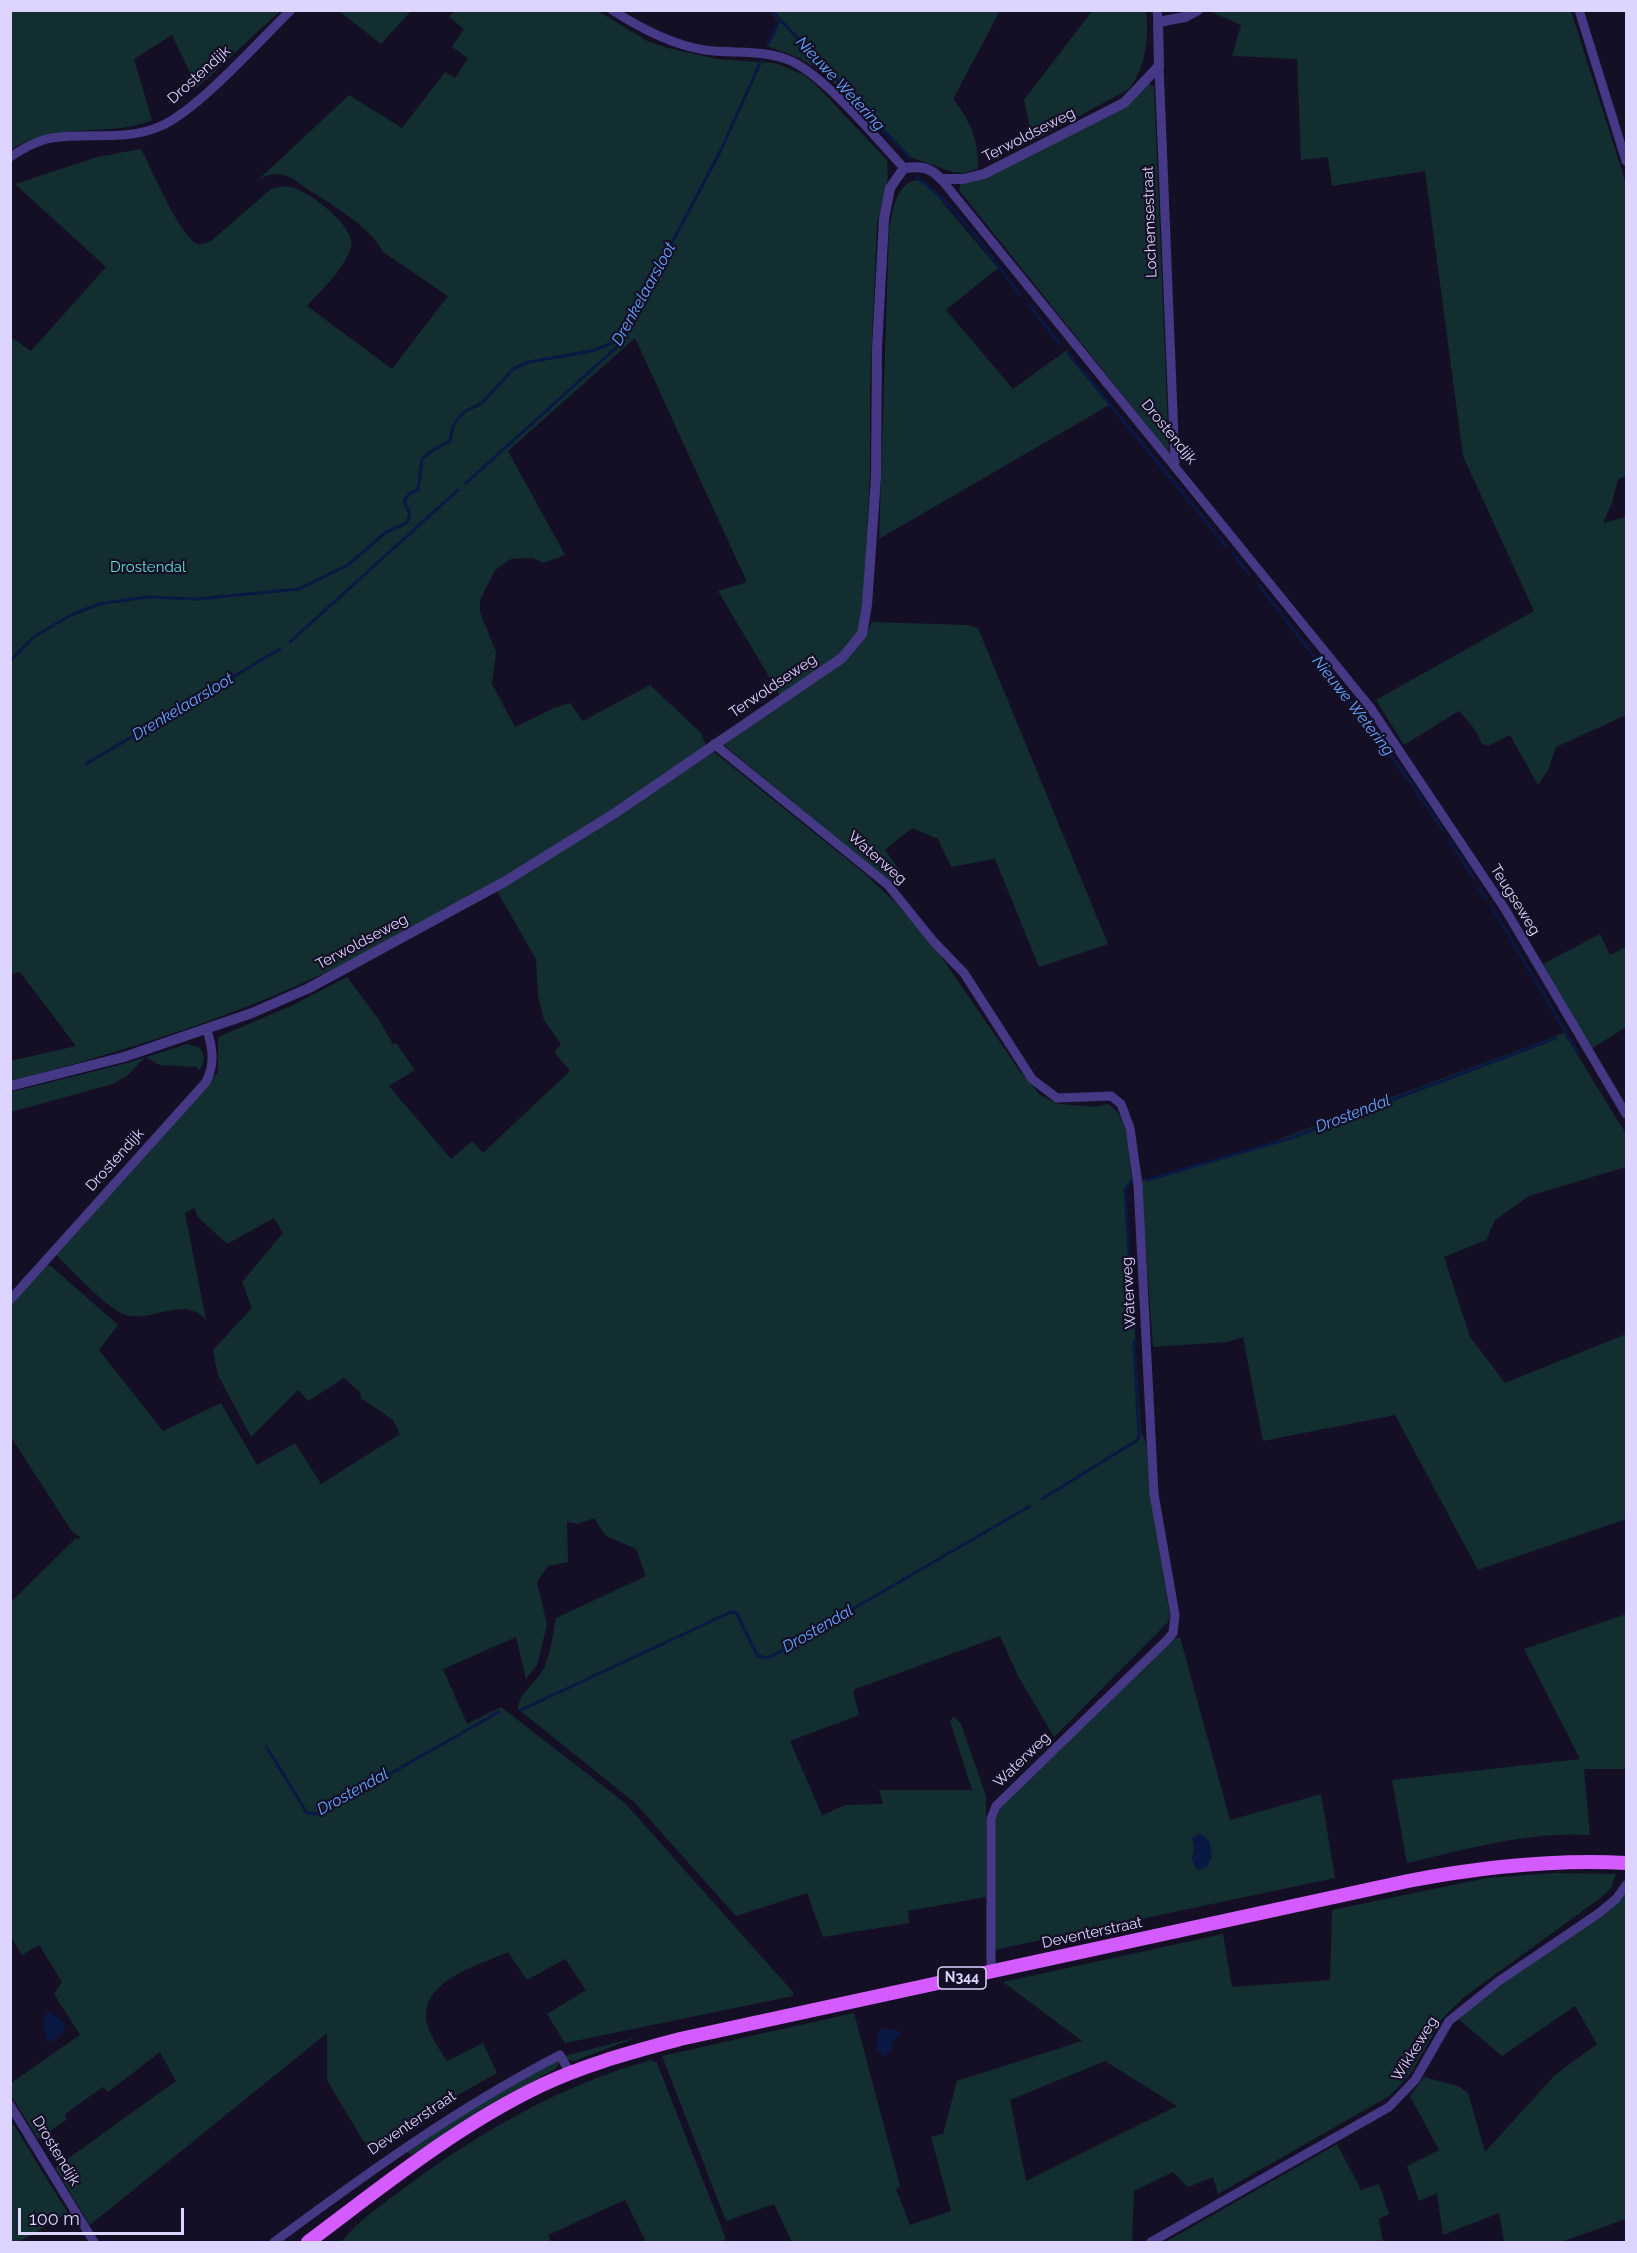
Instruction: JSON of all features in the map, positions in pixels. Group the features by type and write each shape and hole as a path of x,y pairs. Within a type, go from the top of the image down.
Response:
{"main road":[{"name":"Deventerstraat","path":"308,2242 461,2130 511,2101 570,2073 680,2039 1475,1869 1531,1862 1626,1863"}],"street":[{"name":"Drostendijk","path":"10,157 27,146 51,138 113,137 160,126 183,113 291,10"},
{"path":"612,10 650,32 689,47 769,55 790,60 811,72 910,167 930,169 941,179"},
{"name":"Lochemsestraat","path":"1175,463 1158,16 1185,17 1198,10"},
{"path":"1578,10 1626,161"},
{"name":"Terwoldseweg","path":"941,179 963,179 984,174 1107,113 1124,104 1159,66"},
{"name":"Terwoldseweg","path":"10,1086 124,1057 207,1030 309,988 504,882 615,813 842,658 862,634 867,605 876,477 877,349 884,219 890,188 910,167"},
{"name":"Drostendijk","path":"941,179 1175,463 1370,707"},
{"name":"Teugseweg","path":"1370,707 1504,909 1626,1114"},
{"name":"Waterweg","path":"714,744 888,885 934,942 964,973 1037,1085 1057,1098 1111,1096 1121,1104 1130,1128 1138,1185 1155,1494 1175,1615 1174,1627 1167,1640 996,1806 991,1819 991,1971"},
{"name":"Drostendijk","path":"10,1300 206,1082 212,1070 213,1056 207,1030"},
{"name":"Wikkeweg","path":"1151,2242 1389,2107 1415,2080 1449,2021 1499,1981 1599,1913 1616,1899 1626,1885"},
{"name":"Deventerstraat","path":"274,2242 397,2152 460,2110 560,2055 570,2073"},
{"name":"Drostendijk","path":"10,2105 94,2242"}],"green space":[{"path":"11,10 280,11 197,88 172,35 134,59 152,120 118,128 47,135 11,150"},
{"path":"339,11 411,11 381,44"},
{"path":"454,11 598,11 649,42 668,48 717,59 775,63 804,75 814,83 887,160 888,177 877,225 870,387 870,472 863,601 857,634 840,654 780,695 718,591 747,582 635,338 508,451 565,555 543,563 533,558 511,559 495,570 480,600 480,612 496,652 492,684 515,727 554,708 570,703 583,721 650,685 701,733 706,746 531,860 440,913 348,962 225,1015 140,1044 11,1081 10,1061 76,1046 20,972 11,974 11,337 31,351 106,267 15,184 97,157 141,149 175,217 192,240 200,245 211,241 271,189 288,187 302,191 331,212 347,230 351,239 351,247 343,264 307,306 392,369 448,296 383,252 367,231 356,222 293,179 275,174 265,176 256,182 349,95 402,128 445,72 455,78 468,58 452,47 464,29 449,17"},
{"path":"769,11 1000,11 953,99 972,131 977,149 978,169 963,173 953,172 907,156 826,75 799,58 767,46 779,22"},
{"path":"1092,11 1146,11 1145,52 1135,80 1129,89 1033,141 1024,100"},
{"path":"1209,11 1571,11 1626,183 1626,476 1618,479 1612,503 1603,523 1626,517 1626,715 1556,747 1548,770 1538,785 1510,735 1488,746 1482,744 1473,727 1459,711 1404,745 1376,700 1534,611 1463,456 1425,171 1332,186 1328,157 1301,160 1297,59 1232,56 1241,25"},
{"path":"1148,84 1154,86 1169,453 959,190 961,183"},
{"path":"916,180 927,184 998,268 946,310 1013,389 1067,350 1111,404 879,539 889,229 899,193 903,187"},
{"path":"872,622 967,625 978,628 1108,944 1039,967 995,859 951,867 938,839 912,828 885,850 903,875 890,883 724,745 844,661 862,642"},
{"path":"714,752 864,873 897,904 940,955 1019,1070 1041,1096 1059,1104 1096,1107 1107,1104 1115,1109 1120,1117 1127,1137 1132,1179 1126,1187 1141,1432 1146,1443 1153,1513 1170,1616 1168,1622 1054,1737 1018,1676 1000,1636 853,1690 859,1715 790,1741 822,1815 846,1805 883,1804 879,1790 972,1790 950,1721 954,1716 961,1724 986,1796 986,1897 908,1911 909,1923 823,1937 807,1893 736,1916 635,1803 518,1709 521,1698 544,1667 556,1618 646,1576 636,1549 606,1536 594,1518 578,1524 567,1522 568,1562 548,1566 537,1582 547,1625 537,1665 526,1679 516,1637 443,1669 467,1724 501,1707 625,1803 793,1992 793,1996 565,2043 547,2014 586,1990 565,1959 527,1980 508,1952 453,1977 432,1996 427,2008 428,2028 447,2061 483,2043 497,2073 449,2100 375,2153 362,2139 327,2080 327,2033 90,2225 55,2168 176,2081 160,2052 108,2092 103,2087 65,2114 66,2120 38,2139 11,2095 11,2083 80,2035 54,1994 62,1982 39,1945 22,1955 11,1937 11,1602 75,1539 81,1538 71,1530 11,1437 11,1304 46,1265 51,1266 118,1325 99,1350 163,1431 221,1403 257,1465 295,1443 321,1484 400,1434 393,1420 361,1398 360,1392 344,1378 308,1401 298,1390 251,1437 218,1375 213,1350 252,1308 242,1282 283,1233 274,1218 227,1244 198,1217 194,1208 185,1213 206,1320 188,1309 146,1316 126,1315 118,1312 55,1254 218,1072 218,1037 293,1005 347,977 379,1020 393,1044 396,1043 415,1070 389,1086 451,1159 472,1141 483,1153 570,1071 554,1052 561,1044 544,1020 538,996 536,959 497,891"},
{"path":"1600,934 1610,955 1626,947 1626,1027 1591,1049 1543,964"},
{"path":"1564,1033 1626,1134 1626,1167 1529,1196 1495,1220 1486,1240 1444,1257 1470,1337 1505,1383 1626,1334 1626,1519 1478,1570 1395,1415 1263,1441 1243,1337 1228,1342 1153,1347 1141,1181 1269,1143"},
{"path":"187,1044 200,1048 204,1060 199,1071 197,1067 160,1065 145,1057"},
{"path":"145,1057 128,1075 113,1084 11,1112 11,1092"},
{"path":"1626,1614 1626,1769 1584,1769 1590,1835 1567,1834 1521,1838 1407,1863 1392,1780 1580,1759 1524,1649"},
{"path":"1180,1637 1230,1820 1321,1794 1335,1878 994,1950 995,1821 1004,1800 1167,1641","holes":["1201,1834 1210,1845 1211,1860 1192,1860 1196,1835"]},
{"path":"1554,1873 1616,1874 1611,1888 1602,1897 1464,1997 1442,2019 1411,2073 1391,2095 1218,2194 1213,2177 1188,2187 1173,2172 1134,2191 1132,2242 792,2242 774,2204 726,2221 662,2056 854,2013 900,2186 896,2189 910,2225 951,2211 931,2137 943,2134 957,2081 1082,2041 1003,1982 1223,1934 1232,1987 1330,1980 1332,1910 1487,1878","holes":["1105,2061 1177,2106 1026,2181 1010,2100"]},
{"path":"1626,1893 1626,2219 1561,2242 1504,2242 1499,2213 1443,2235 1437,2193 1419,2201 1407,2166 1439,2150 1410,2096 1424,2077 1458,2086 1468,2093 1485,2152 1555,2075 1597,2044 1575,2006 1502,2056 1457,2018"},
{"path":"637,2037 574,2061 566,2060 565,2056"},
{"path":"651,2060 657,2063 726,2239 718,2242 646,2242 625,2200 548,2235 551,2242 341,2242 364,2219 390,2199 435,2166 493,2129 554,2096 586,2082"},
{"path":"557,2061 559,2064 555,2069 466,2119 412,2155 405,2151 453,2118"},
{"path":"10,2119 68,2213 19,2242 11,2242"},
{"path":"1337,2144 1361,2190 1379,2184 1389,2214 1379,2219 1383,2242 1165,2242"}],"water":[{"path":"1201,1834 1210,1845 1211,1854 1206,1867 1197,1870 1192,1860 1194,1849 1192,1838"},
{"path":"51,2012 65,2024 64,2031 53,2041 47,2041 43,2024 45,2014"},
{"path":"888,2028 900,2032 900,2035 891,2045 893,2049 884,2056 877,2050 877,2035 881,2030"}],"waterway":[{"name":"Nieuwe Wetering","path":"771,10 909,157"},
{"name":"Drenkelaarsloot","path":"768,44 780,20"},
{"name":"Drenkelaarsloot","path":"466,483 617,347 721,150 762,59"},
{"name":"Nieuwe Wetering","path":"915,176 931,188 959,216 1020,295"},
{"name":"Nieuwe Wetering","path":"1028,304 1061,345"},
{"path":"10,661 35,636 71,615 99,604 147,597 197,599 299,589 348,565 386,532 407,523 410,514 404,501 410,493 418,490 422,459 450,441 453,426 464,412 482,403 514,368 529,362 592,351 622,339"},
{"name":"Nieuwe Wetering","path":"1068,353 1227,547"},
{"name":"Drenkelaarsloot","path":"290,642 458,490"},
{"name":"Nieuwe Wetering","path":"1233,553 1249,574"},
{"name":"Nieuwe Wetering","path":"1259,585 1402,770 1443,830"},
{"name":"Drenkelaarsloot","path":"86,764 280,649"},
{"name":"Nieuwe Wetering","path":"1450,841 1473,877"},
{"name":"Nieuwe Wetering","path":"1478,887 1486,898"},
{"name":"Nieuwe Wetering","path":"1492,907 1578,1053"},
{"name":"Drostendal","path":"1147,1180 1291,1138 1556,1038"},
{"name":"Drostendal","path":"1131,1182 1125,1189 1134,1328"},
{"name":"Drostendal","path":"1042,1499 1139,1437 1134,1342"},
{"name":"Drostendal","path":"521,1710 731,1612 736,1612 757,1655 764,1658 772,1656 1030,1506"},
{"name":"Drostendal","path":"266,1746 307,1813 319,1814 499,1712"}]}
